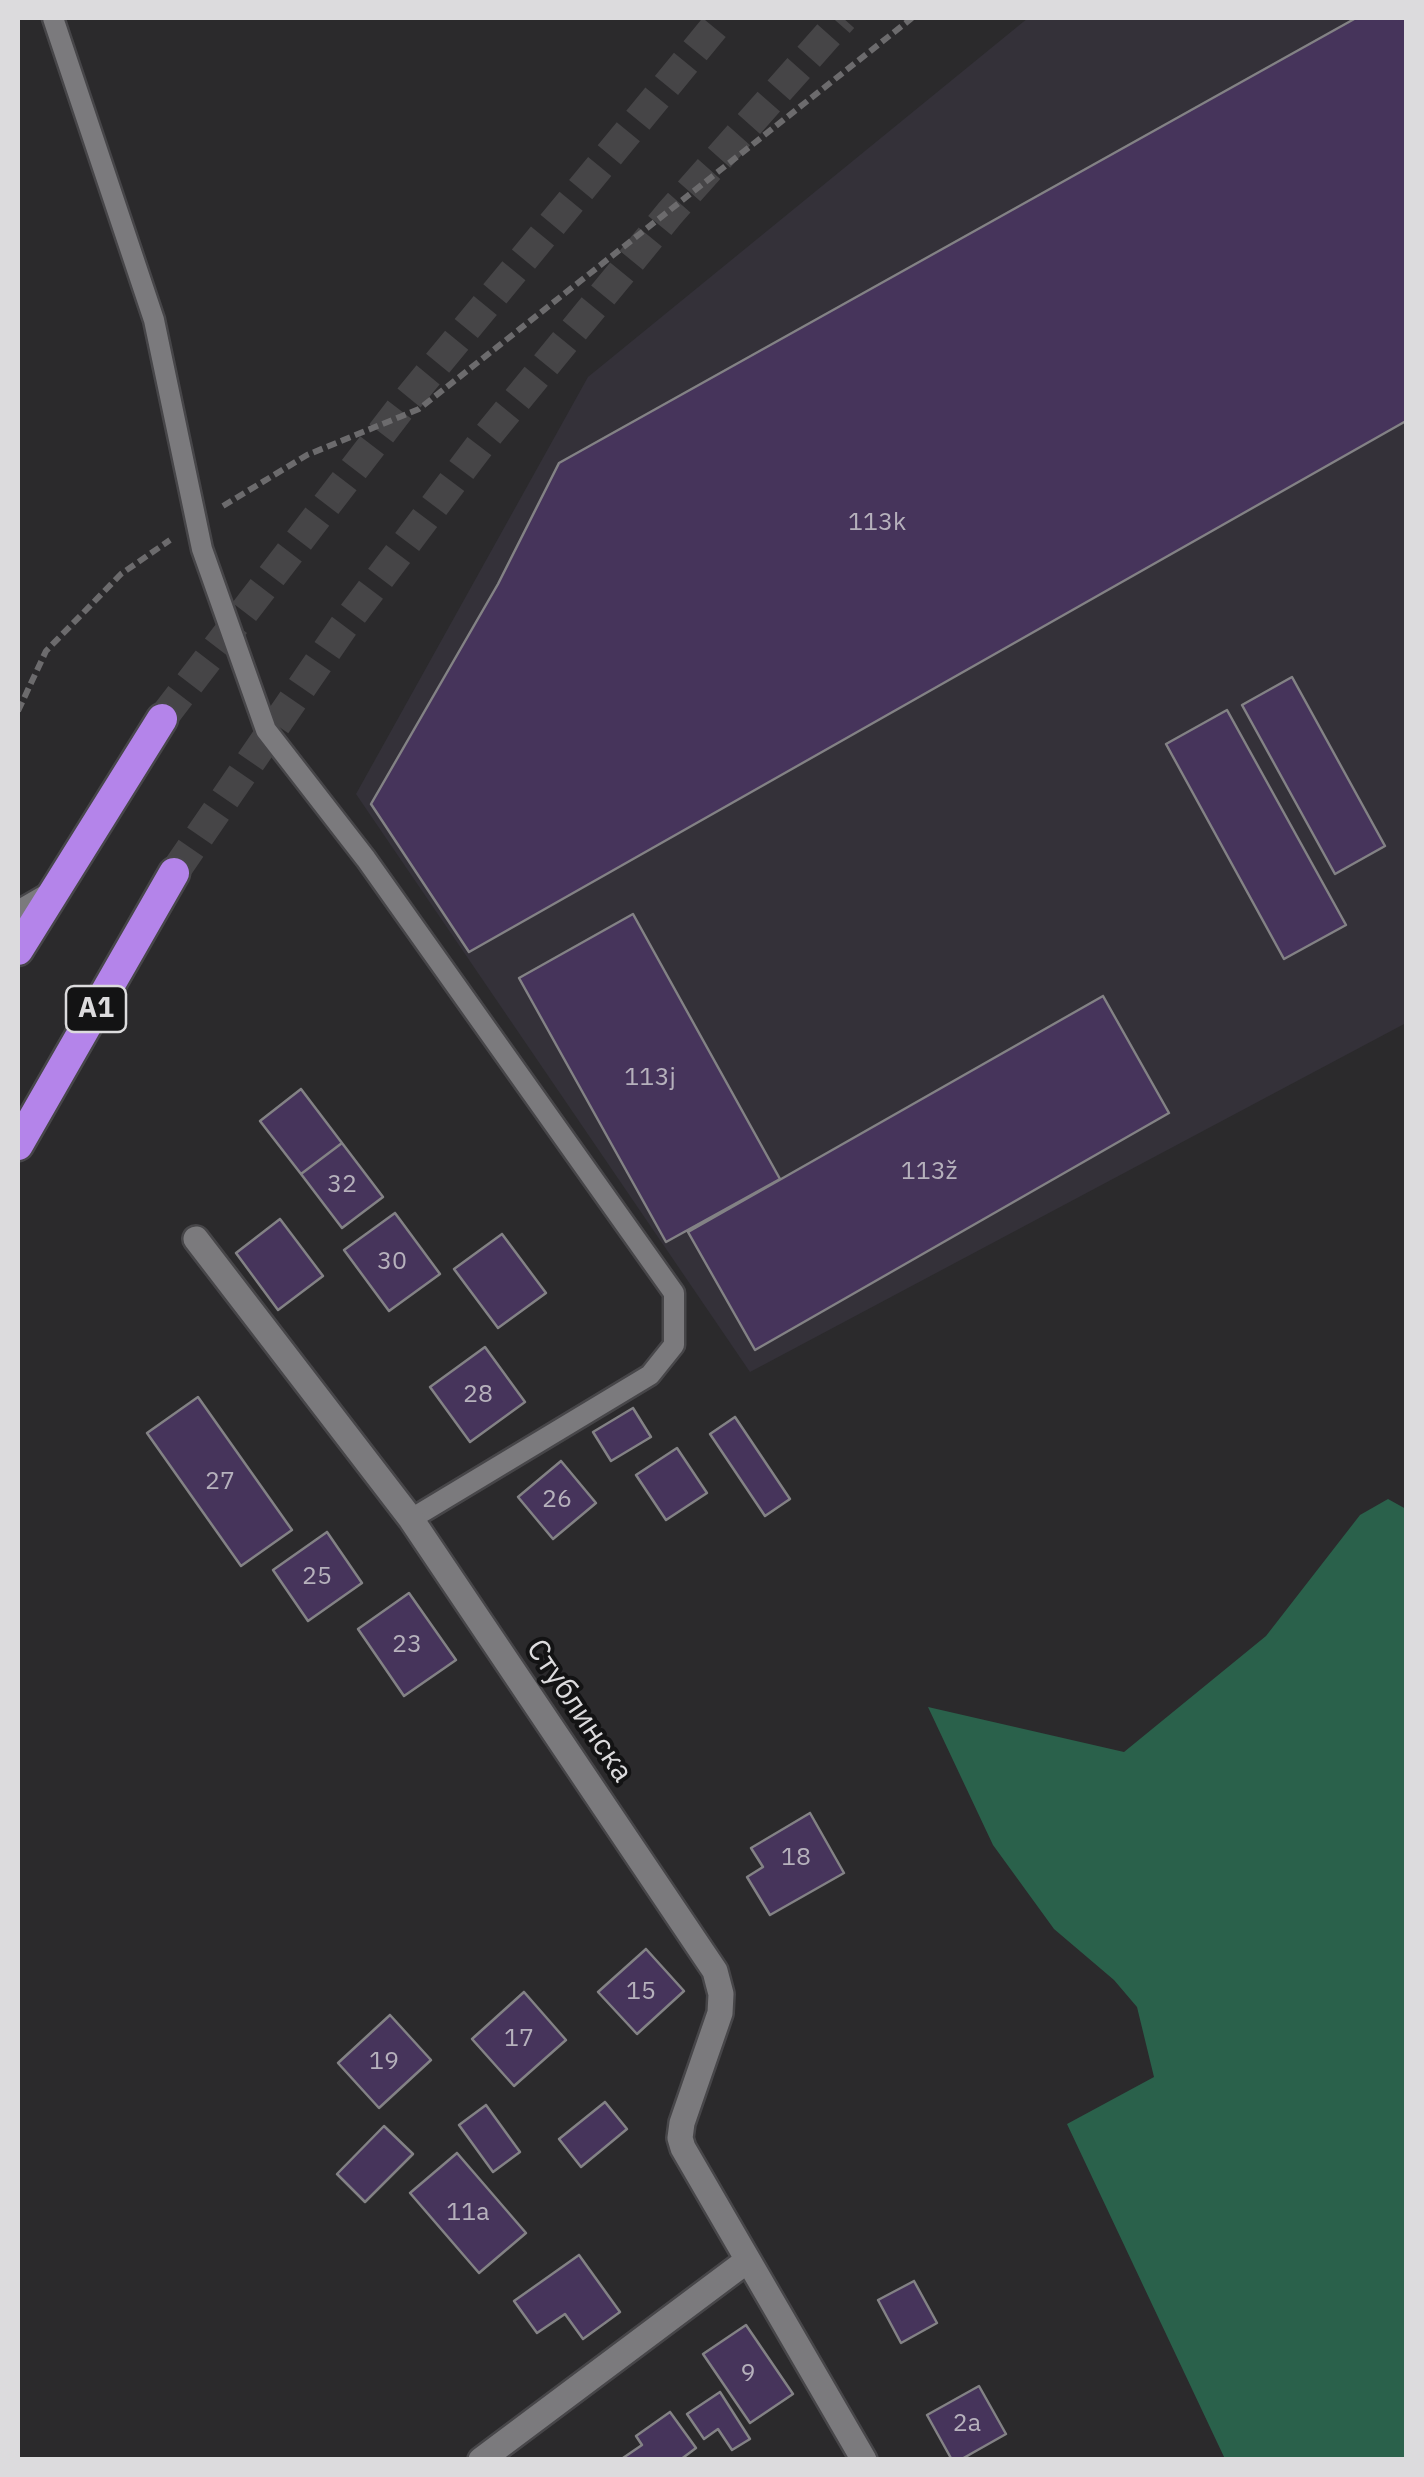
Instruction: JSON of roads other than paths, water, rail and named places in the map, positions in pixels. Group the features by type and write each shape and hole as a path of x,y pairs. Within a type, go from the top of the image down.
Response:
{"highway":[{"path":"18,950 162,719"},
{"name":"A1","path":"18,1145 174,873"}],"street":[{"name":"Стублинска","path":"196,1239 411,1519 716,1971 722,1994 720,2013 680,2138 689,2160 864,2460"},
{"path":"481,2460 748,2260"}],"lane":[{"path":"53,18 154,320 202,549 266,730 366,859 674,1293 674,1345 650,1375 411,1519"},
{"path":"18,911 55,890"}],"tunnel":[{"path":"162,719 400,409 722,18"},
{"path":"174,873 343,627 484,440 670,213 843,18"}]}
